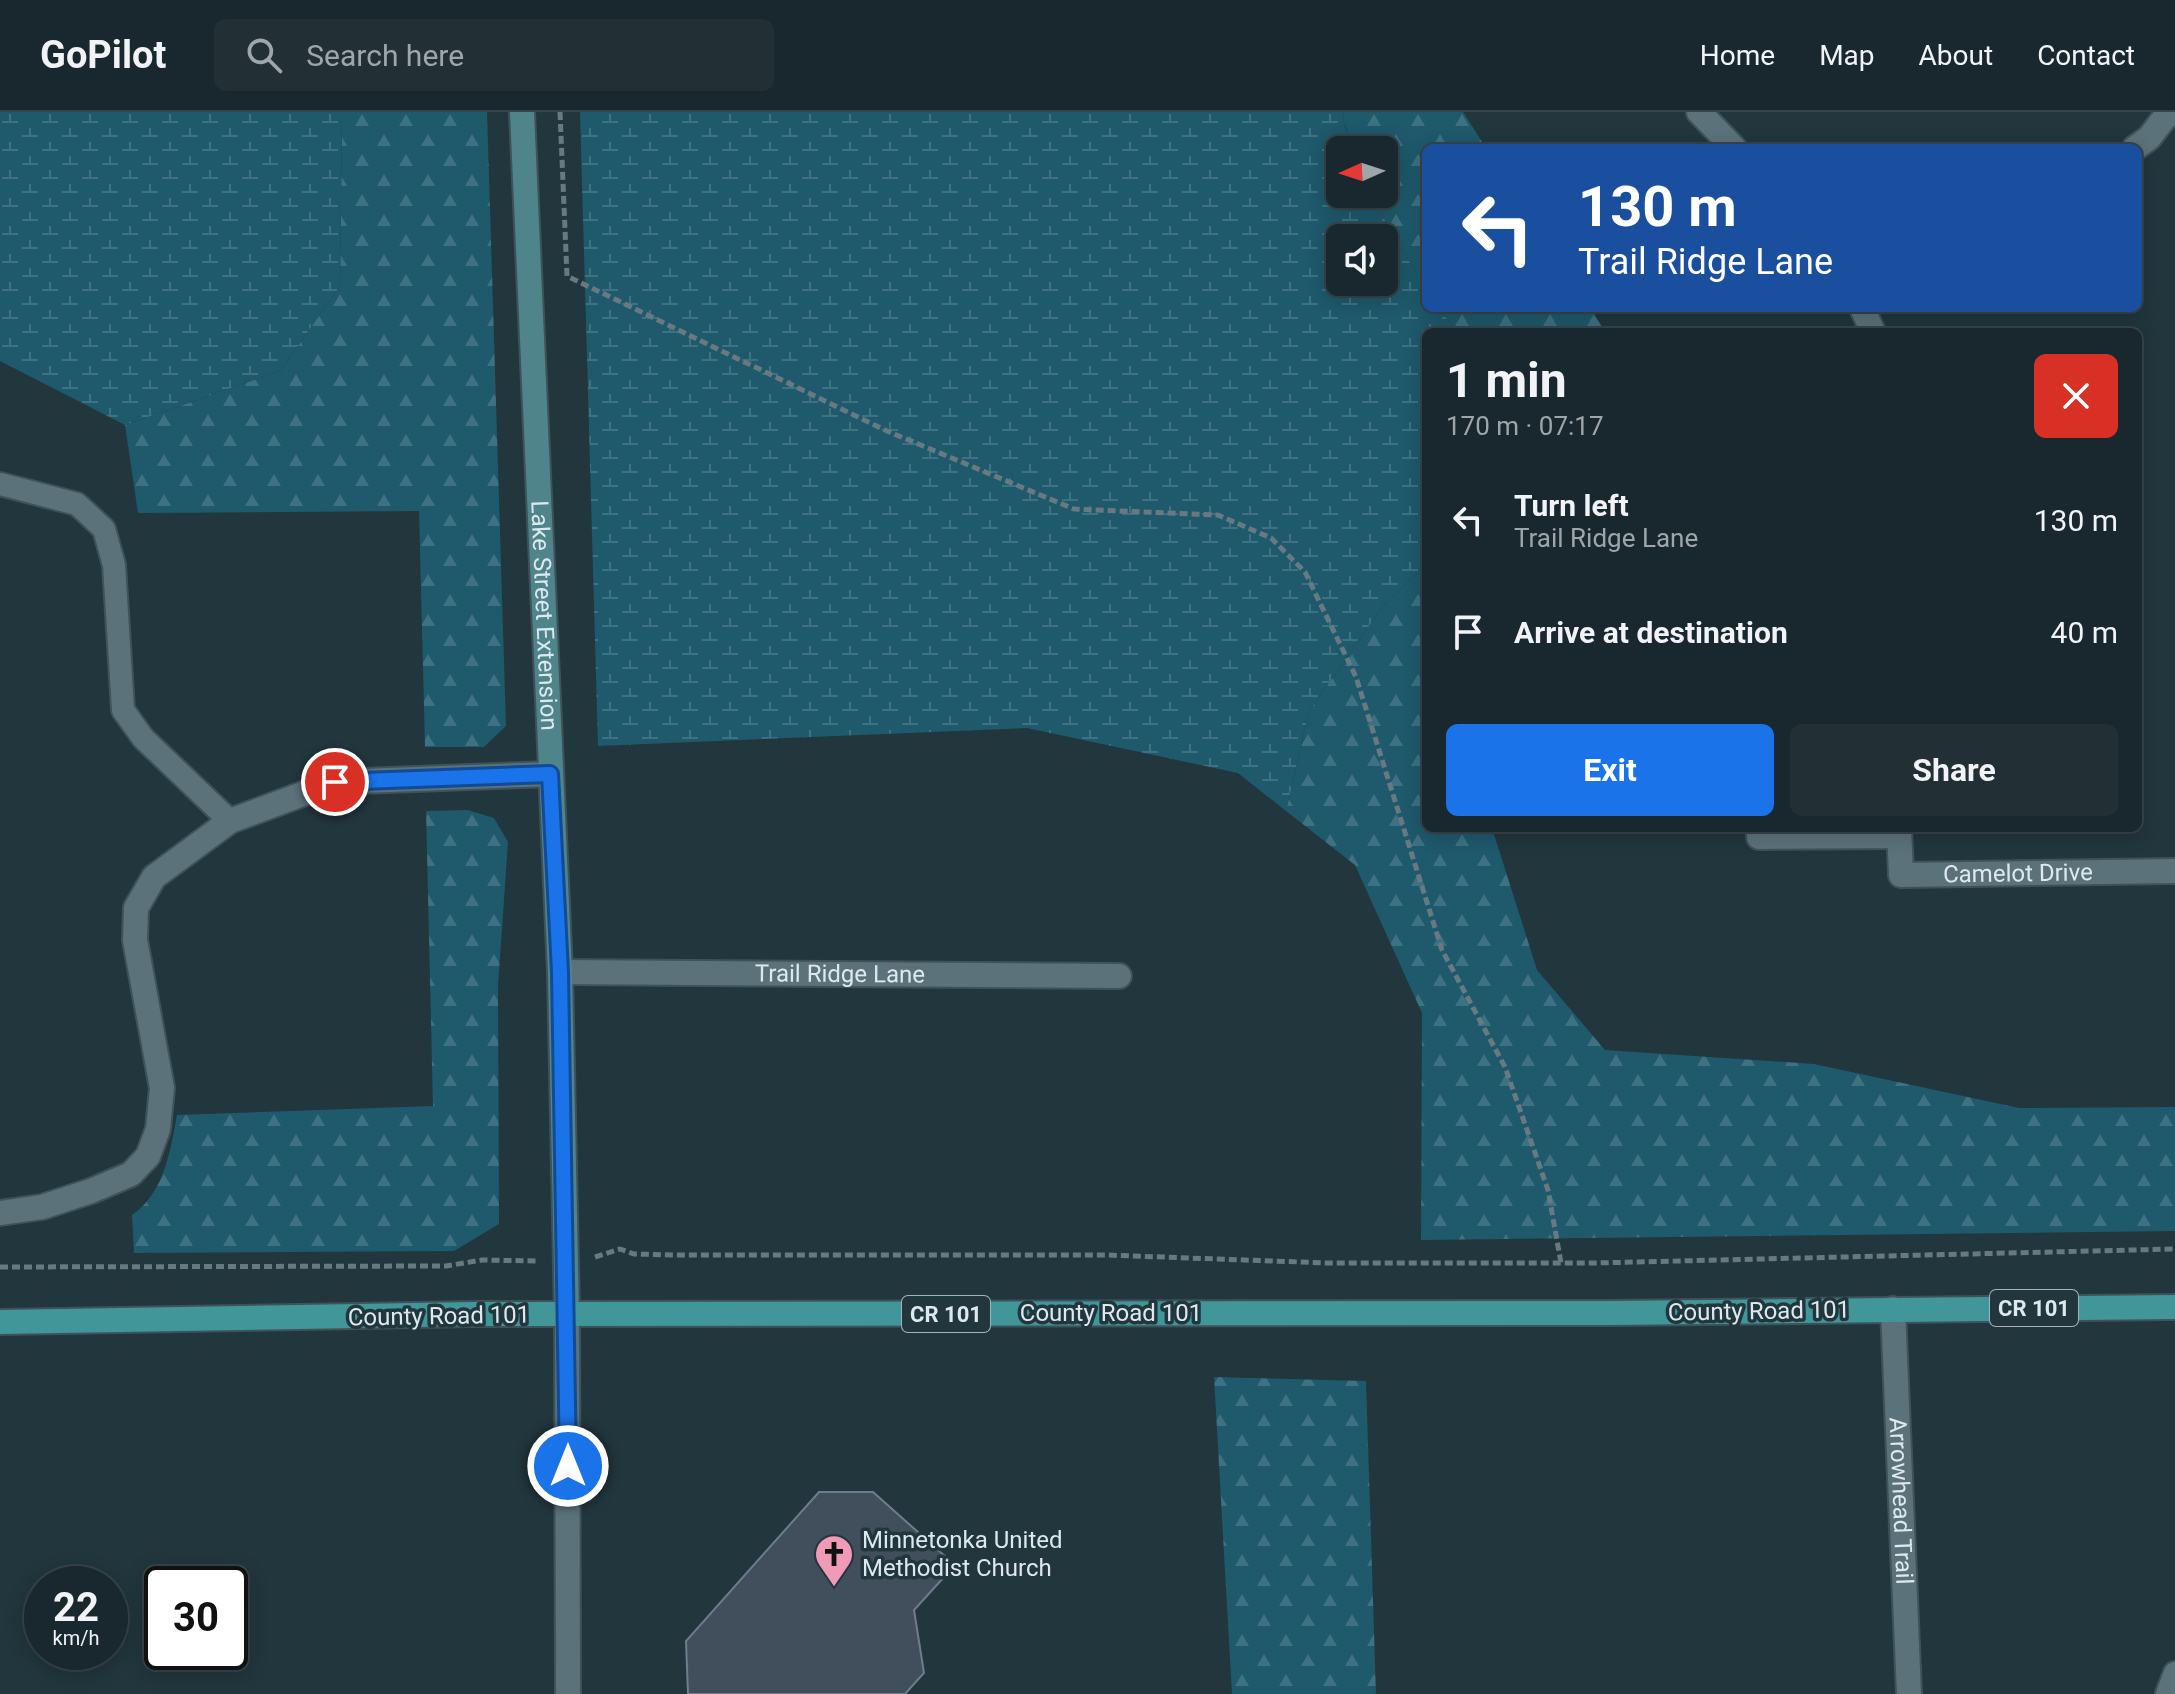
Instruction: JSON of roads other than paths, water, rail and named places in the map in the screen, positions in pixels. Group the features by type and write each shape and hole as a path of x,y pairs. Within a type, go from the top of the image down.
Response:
{"main road":[{"name":"County Road 101","path":"0,1322 567,1314 2175,1307"}],"street":[{"name":"Lake Street Extension","path":"522,112 560,972 567,1259 568,1694"},
{"path":"1699,112 1730,144"},
{"path":"2141,144 2170,118"},
{"path":"0,1213 42,1207 91,1191 131,1174 148,1156 158,1129 162,1088 135,940 136,908 154,877 230,821 335,782 550,774"},
{"path":"1759,837 1899,832"},
{"name":"Camelot Drive","path":"1899,832 1901,875 2175,871"},
{"name":"Trail Ridge Lane","path":"560,972 1119,976"},
{"name":"Arrowhead Trail","path":"1893,1309 1909,1694"}],"lane":[{"path":"0,484 77,504 104,529 114,565 123,710 143,738 230,821"},
{"path":"2167,1694 2175,1673"}],"place":[{"name":"Minnetonka United Methodist Church","path":"834,1588"}]}
